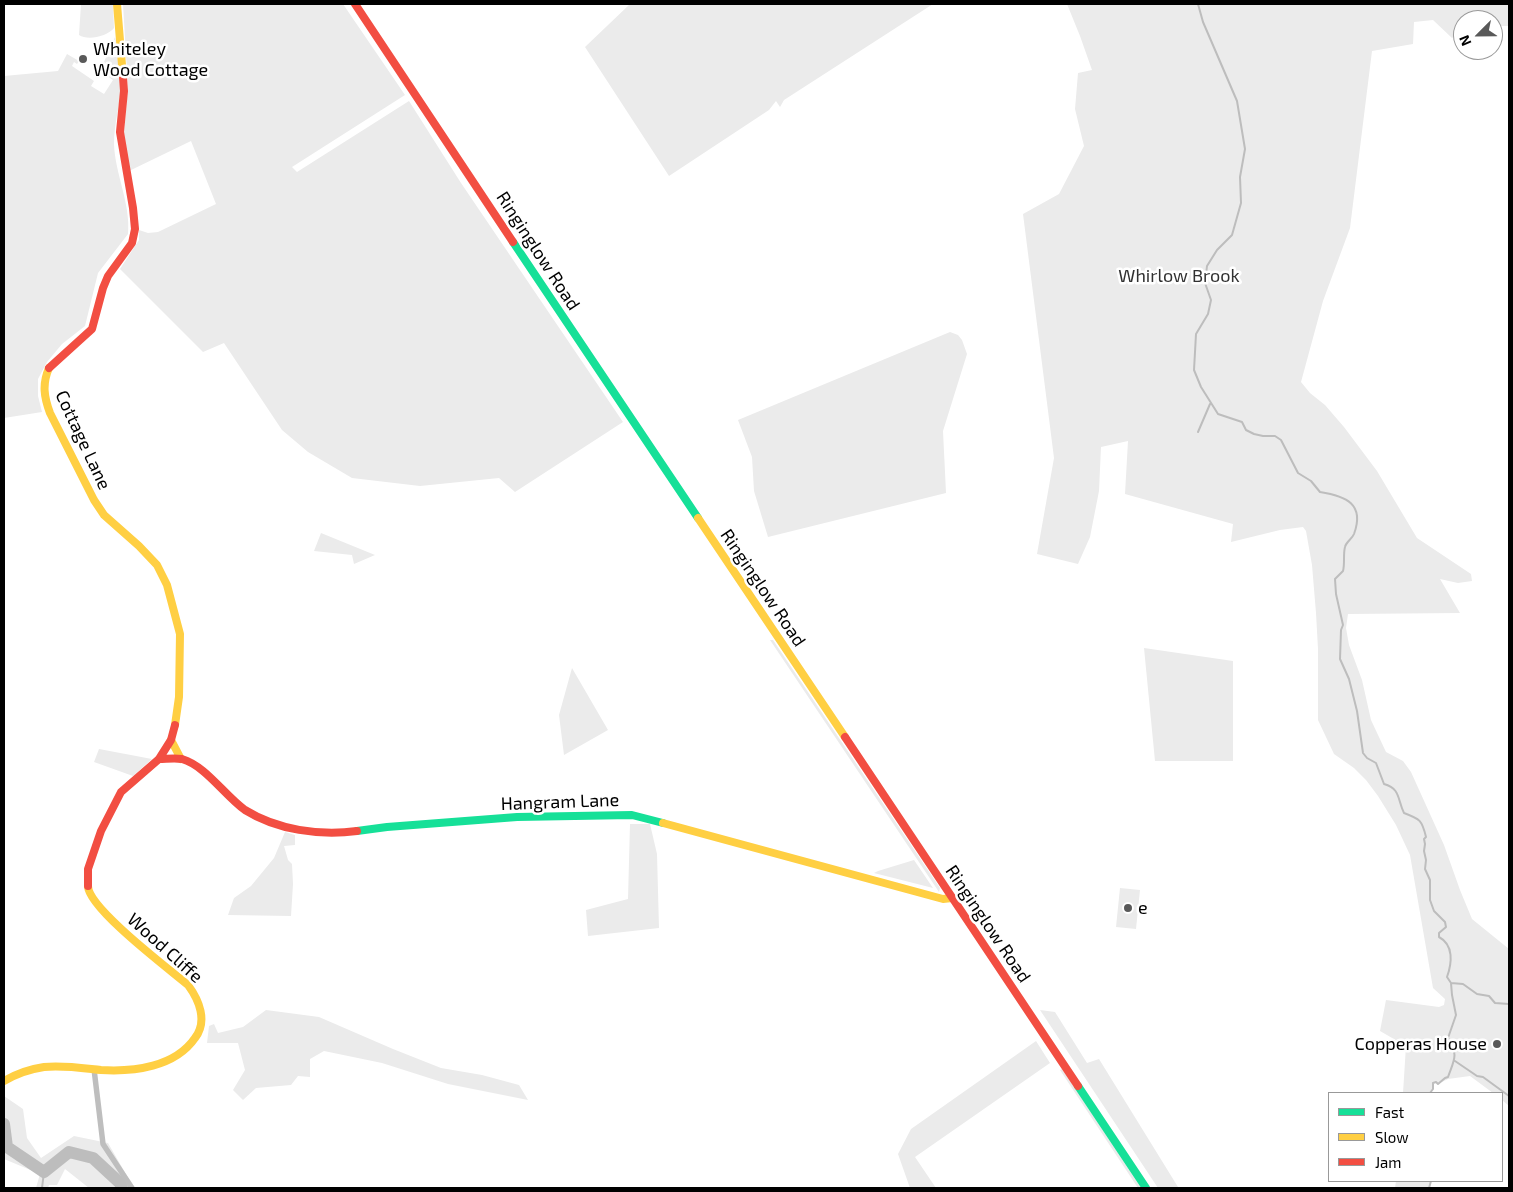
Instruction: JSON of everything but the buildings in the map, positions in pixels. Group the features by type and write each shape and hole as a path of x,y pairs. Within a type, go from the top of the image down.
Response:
{"street":[{"name":"Cottage Lane","path":"117,4 124,91 120,132 135,229 132,243 108,276 92,329 50,366 45,378 44,387 45,399 50,413 94,500 104,515 152,559 167,585 180,634 179,697 175,727 171,740"},
{"name":"Ringinglow Road","path":"355,4 1146,1188"},
{"name":"Wood Cliffe","path":"4,1081 41,1068 66,1067 124,1070 139,1068 173,1059 182,1053 199,1035 202,1012 196,995 188,985 108,917 92,900 88,890 88,869 102,832 121,792 159,759 171,740"},
{"path":"159,759 181,759 171,740"},
{"name":"Hangram Lane","path":"181,759 194,765 244,809 264,820 307,832 343,834 387,827 517,817 632,815 943,899 952,898"},
{"path":"94,1069 103,1144 132,1188"}],"green space":[{"path":"81,4 113,4 114,28 98,37 87,38 79,35"},
{"path":"123,4 343,4 405,95 292,167 297,172 409,101 461,183 623,422 515,492 499,478 420,486 352,478 308,452 282,430 224,343 203,352 120,269 139,240 139,230 148,233 158,232 216,204 191,141 129,171 124,133 128,89"},
{"path":"630,4 933,4 784,100 780,107 776,101 769,110 669,176 585,47"},
{"name":"Whirlow Brook","path":"1067,4 1509,4 1509,26 1503,26 1503,10 1453,10 1452,38 1433,20 1414,22 1413,44 1372,51 1350,228 1323,301 1301,382 1344,427 1377,471 1417,538 1471,574 1472,581 1458,583 1440,579 1460,613 1348,614 1346,628 1349,645 1362,680 1371,720 1386,752 1403,761 1411,772 1444,845 1472,919 1509,949 1509,1106 1503,1101 1503,1092 1492,1092 1470,1076 1448,1079 1438,1084 1436,1082 1433,1083 1431,1092 1403,1092 1406,1046 1380,1031 1386,1000 1439,1007 1444,1005 1445,999 1433,988 1410,855 1396,825 1378,796 1354,768 1334,754 1318,720 1316,613 1312,565 1306,531 1303,527 1280,530 1231,542 1233,524 1125,494 1128,441 1101,447 1099,491 1090,537 1078,564 1037,554 1054,458 1023,214 1059,194 1084,146 1075,109 1078,73 1092,70"},
{"path":"115,37 121,86 114,144 127,212 128,234 98,273 85,326 62,344 47,362 38,379 38,396 42,412 4,418 4,76 58,71 67,54 79,61 77,64 74,62 72,66 94,81 91,86 104,94 113,80 100,71"},
{"path":"950,332 958,335 962,340 967,354 943,431 946,493 768,537 754,491 752,457 738,420"},
{"path":"321,533 375,555 354,564 352,555 314,551"},
{"path":"770,640 773,640 940,888 939,892"},
{"path":"1144,648 1233,661 1233,761 1155,761"},
{"path":"572,668 608,730 564,755 559,715"},
{"path":"99,749 152,759 133,776 94,762"},
{"path":"630,824 650,824 657,854 659,928 588,936 586,910 628,899"},
{"path":"285,832 295,835 295,845 284,846 288,860 292,864 291,916 228,915 234,898 251,886 274,858"},
{"path":"914,860 933,888 874,873 878,871"},
{"name":"e","path":"1120,888 1140,890 1136,929 1116,927"},
{"path":"266,1010 319,1017 441,1068 482,1075 519,1085 528,1100 448,1084 382,1063 324,1051 310,1059 310,1077 298,1076 291,1085 256,1088 243,1100 233,1090 245,1070 238,1043 207,1043 209,1026 214,1024 218,1033 243,1027"},
{"path":"1040,1010 1055,1012 1087,1063 1099,1059 1178,1187 1158,1188"},
{"path":"1036,1041 1050,1063 915,1157 936,1188 910,1188 898,1154 911,1129"},
{"path":"1062,1069 1141,1188 1138,1188 1060,1070"},
{"path":"4,1096 23,1109 27,1138 41,1158 74,1136 108,1143 134,1188 89,1188 65,1169 57,1185 49,1185 48,1188 36,1188 40,1174 4,1159"},
{"path":"1396,1182 1431,1182 1429,1188 1395,1188"}],"waterway":[{"path":"1198,4 1203,22 1237,101 1245,149 1240,177 1241,203 1232,235 1217,250 1207,266 1205,283 1211,300 1208,314 1196,334 1194,370 1201,387 1218,414 1242,422 1246,430 1254,434 1275,436 1281,440 1298,473 1311,481 1320,492 1338,496 1351,503 1357,515 1354,534 1345,547 1343,571 1335,579 1336,594 1343,625 1341,630 1340,659 1349,679 1357,711 1363,753 1367,758 1376,763 1384,784 1396,792 1404,813 1420,821 1423,827 1426,837 1424,839 1425,869 1430,880 1430,900 1434,911 1445,922 1446,927 1439,933 1439,937 1447,945 1451,960 1447,977 1451,983 1456,1015 1448,1038 1453,1049 1454,1062 1448,1077 1438,1084 1436,1082 1433,1083 1431,1092"},
{"path":"1198,432 1210,404"},
{"path":"1451,983 1463,984 1477,994 1489,996 1495,1003 1509,1004"},
{"path":"1455,1061 1477,1076 1483,1077 1509,1096"},
{"path":"4,1124 7,1147 44,1172 69,1152 93,1158 120,1183 122,1188"},
{"path":"42,1188 44,1172"},
{"path":"1429,1188 1431,1182"}],"traffic: fast":[{"path":"513,242 698,518"},
{"path":"357,831 517,817 632,815 663,823"},
{"path":"1078,1086 1146,1188"}],"traffic: slow":[{"path":"117,4 123,77"},
{"path":"49,368 45,385 45,396 50,413 94,500 104,515 157,565 167,585 180,634 179,697 175,725"},
{"path":"698,518 845,737"},
{"path":"171,740 181,759"},
{"path":"663,823 943,899 952,898"},
{"path":"4,1081 23,1072 44,1067 127,1070 153,1066 177,1056 187,1048 199,1031 201,1025 200,1011 196,997 188,985 115,923 92,896 88,886"}],"traffic: jam":[{"path":"355,4 513,242"},
{"path":"49,368 92,329 108,276 132,243 135,229 133,208 120,132 124,91 123,77"},
{"path":"88,886 88,869 101,831 121,792 159,759 171,740 175,725"},
{"path":"845,737 1078,1086"},
{"path":"159,759 182,759 191,763 245,810 257,817 299,830 328,833 357,831"}],"place":[{"name":"Whiteley Wood Cottage","path":"83,59"},
{"name":"e","path":"1128,908"},
{"name":"Copperas House","path":"1497,1044"}]}
